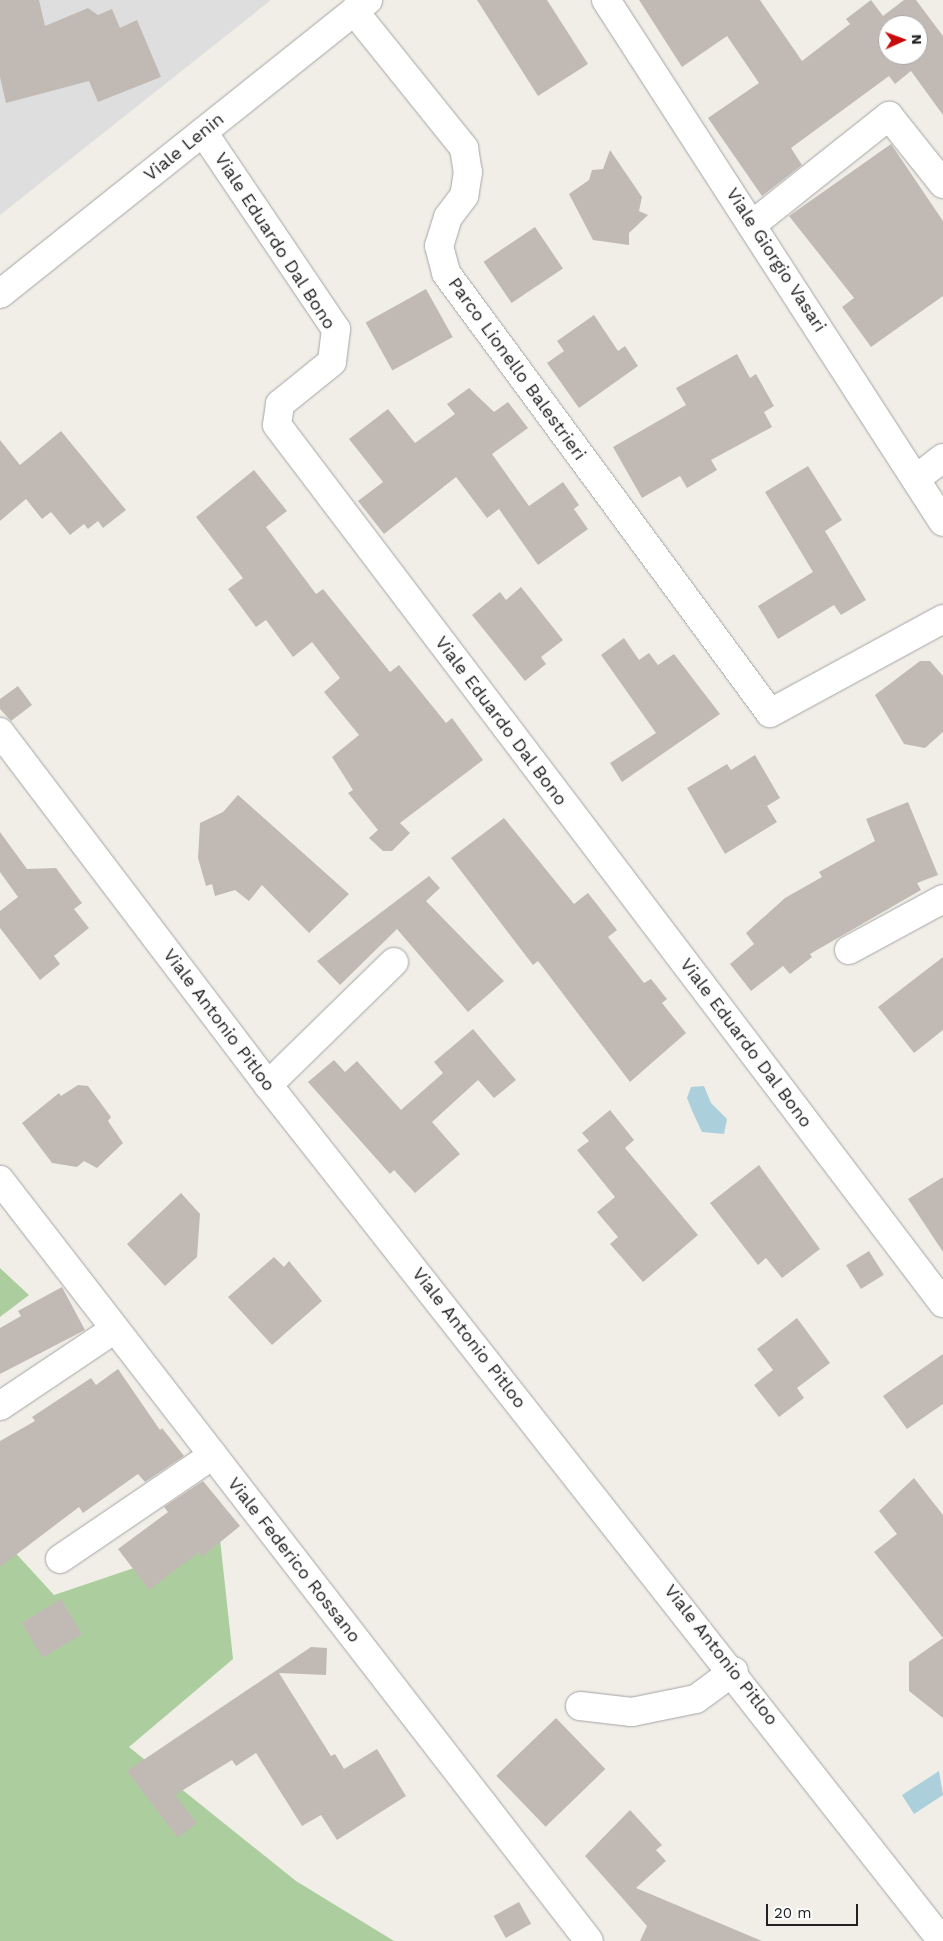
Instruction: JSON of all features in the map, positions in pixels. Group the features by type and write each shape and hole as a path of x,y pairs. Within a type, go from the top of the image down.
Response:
{"street":[{"name":"Viale Giorgio Vasari","path":"606,0 753,224 943,522"},
{"name":"Viale Lenin","path":"0,294 361,6"},
{"name":"Parco Lionello Balestrieri","path":"361,6 464,148 468,172 464,196 448,217 439,246 446,273 770,713 943,619"},
{"path":"753,224 889,116 943,184"},
{"name":"Viale Eduardo Dal Bono","path":"203,132 336,329 332,362 280,404 277,425 943,1303"},
{"path":"916,479 943,458"},
{"name":"Viale Antonio Pitloo","path":"0,732 268,1085 734,1671 942,1941"},
{"path":"849,950 943,899"},
{"path":"268,1085 394,962"},
{"name":"Viale Federico Rossano","path":"0,1180 589,1941"},
{"path":"0,1406 115,1329"},
{"path":"60,1559 213,1455"},
{"path":"580,1706 632,1712 696,1699 734,1671"}],"shaded area":[{"path":"0,0 271,0 0,215"}],"green space":[{"path":"0,1268 29,1295 0,1317"},
{"path":"0,1536 54,1595 220,1539 233,1659 129,1747 296,1881 394,1941 0,1941"}],"water":[{"path":"704,1086 711,1103 727,1119 724,1134 702,1132 693,1113 687,1098 691,1087"},
{"path":"939,1771 943,1795 914,1814 902,1795"}],"building":[{"path":"0,0 39,0 45,26 88,8 98,15 112,9 120,28 137,20 161,77 98,102 89,81 6,103 0,77"},
{"path":"477,0 547,0 588,64 538,96"},
{"path":"639,0 760,0 802,61 850,24 846,19 871,0 882,15 878,15 878,65 928,65 928,16 943,36 943,115 911,71 895,84 889,76 791,148 802,165 762,196 708,118 759,83 727,36 682,67"},
{"path":"904,0 916,0 927,15 884,15"},
{"path":"891,144 943,221 943,296 871,347 842,307 854,298 789,216"},
{"path":"610,150 642,197 639,211 648,215 629,233 629,245 593,240 569,194 589,180 592,170 603,169"},
{"path":"535,227 563,268 512,303 484,262"},
{"path":"426,289 453,337 392,371 366,322"},
{"path":"594,315 618,351 625,346 638,366 579,408 547,363 564,351 557,341"},
{"path":"737,354 750,378 756,374 774,406 764,412 772,427 711,460 717,470 687,488 680,476 642,498 613,447 686,405 676,388"},
{"path":"469,388 494,412 508,402 528,428 492,454 529,506 563,482 579,505 574,509 588,529 538,565 499,509 487,518 456,477 384,534 358,501 383,482 349,439 388,409 415,443 455,414 447,404"},
{"path":"61,431 126,510 103,528 98,521 88,529 84,524 70,535 51,512 42,519 26,499 0,521 0,440 20,465"},
{"path":"808,466 842,520 825,531 866,600 841,615 834,605 778,639 758,606 813,572 765,492"},
{"path":"254,470 287,511 266,527 316,594 323,589 390,672 399,665 446,723 452,718 483,760 400,823 410,833 392,851 383,851 369,838 378,830 348,793 353,790 332,757 359,735 324,692 340,678 312,642 293,657 266,620 256,627 228,589 243,578 196,517"},
{"path":"521,587 563,640 541,657 546,664 525,681 472,615 500,592 506,600"},
{"path":"624,638 639,660 649,653 658,665 674,654 720,714 622,782 610,763 656,733 601,655"},
{"path":"920,661 930,661 943,676 943,732 925,748 904,744 875,695"},
{"path":"18,686 32,705 11,721 0,709 0,699"},
{"path":"755,755 780,798 767,806 777,822 725,854 687,788 727,764 731,770"},
{"path":"238,795 349,894 309,933 262,885 249,901 235,890 215,896 212,884 206,886 198,858 200,823 223,812"},
{"path":"908,802 938,875 917,883 921,890 810,954 812,957 790,974 783,966 751,991 730,964 754,944 746,933 785,898 822,877 819,872 875,841 866,819"},
{"path":"504,818 574,904 588,893 617,930 608,937 644,983 651,979 667,999 662,1003 686,1033 630,1082 538,961 533,965 451,858"},
{"path":"0,832 27,869 56,868 82,903 74,909 89,928 54,956 60,964 40,980 0,928 0,911 18,897 0,872"},
{"path":"429,876 440,888 426,901 504,981 468,1012 397,929 340,985 317,961"},
{"path":"943,957 943,1030 914,1053 878,1007"},
{"path":"473,1029 516,1080 494,1098 478,1080 432,1122 460,1154 415,1193 394,1170 390,1174 308,1082 334,1060 345,1072 357,1061 401,1110 443,1073 434,1062"},
{"path":"78,1085 88,1086 111,1117 108,1121 123,1143 97,1168 84,1161 77,1167 52,1163 22,1123 59,1093 61,1096"},
{"path":"610,1110 634,1140 625,1148 698,1235 643,1282 610,1244 618,1237 597,1212 615,1197 577,1150 589,1141 582,1133"},
{"path":"759,1165 820,1249 782,1278 766,1258 758,1265 710,1203"},
{"path":"943,1177 943,1252 908,1199"},
{"path":"181,1193 200,1214 197,1257 165,1286 127,1244"},
{"path":"869,1251 884,1275 861,1289 846,1265"},
{"path":"274,1257 284,1267 289,1261 322,1301 272,1345 228,1297"},
{"path":"62,1287 85,1330 0,1374 0,1328 21,1316 18,1311"},
{"path":"797,1318 830,1363 797,1388 804,1398 779,1417 754,1385 773,1370 757,1349"},
{"path":"943,1354 943,1404 907,1429 883,1396"},
{"path":"118,1369 160,1430 162,1428 184,1456 145,1482 138,1474 83,1513 79,1507 0,1567 0,1441 35,1421 32,1417 91,1378 96,1385"},
{"path":"914,1478 943,1515 943,1638 874,1552 897,1534 879,1511"},
{"path":"203,1481 240,1526 202,1557 199,1552 149,1590 118,1549 168,1512 164,1507"},
{"path":"61,1599 82,1634 43,1658 22,1623"},
{"path":"943,1638 943,1718 909,1691 909,1662"},
{"path":"311,1647 327,1648 326,1675 279,1673 331,1756 335,1754 344,1769 377,1749 406,1796 337,1840 321,1815 302,1826 256,1753 236,1766 232,1760 175,1795 197,1823 178,1838 127,1771"},
{"path":"556,1718 605,1769 546,1827 496,1776"},
{"path":"630,1810 662,1845 656,1850 666,1861 636,1888 762,1941 640,1941 647,1926 585,1856"},
{"path":"519,1902 531,1924 506,1938 494,1916"}]}
